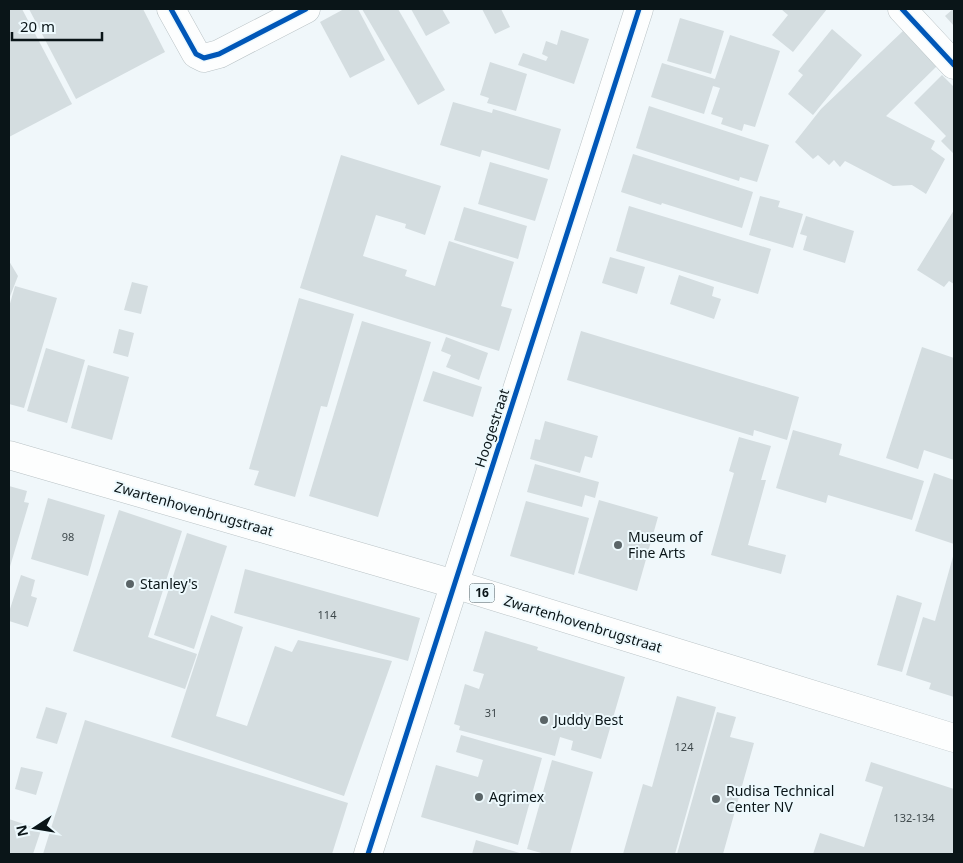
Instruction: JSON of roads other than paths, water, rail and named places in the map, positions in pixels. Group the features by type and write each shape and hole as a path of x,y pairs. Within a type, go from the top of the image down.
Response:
{"street":[{"path":"172,9 196,54 204,58 219,54 306,9"},
{"name":"Hoogestraat","path":"368,854 639,9"},
{"path":"902,9 954,65"},
{"name":"Zwartenhovenbrugstraat","path":"9,454 454,584 954,738"}],"place":[{"name":"Museum of Fine Arts","path":"618,545"},
{"name":"Stanley's","path":"130,584"},
{"name":"Juddy Best","path":"544,720"},
{"name":"Agrimex","path":"479,797"},
{"name":"Rudisa Technical Center NV","path":"716,799"}]}
